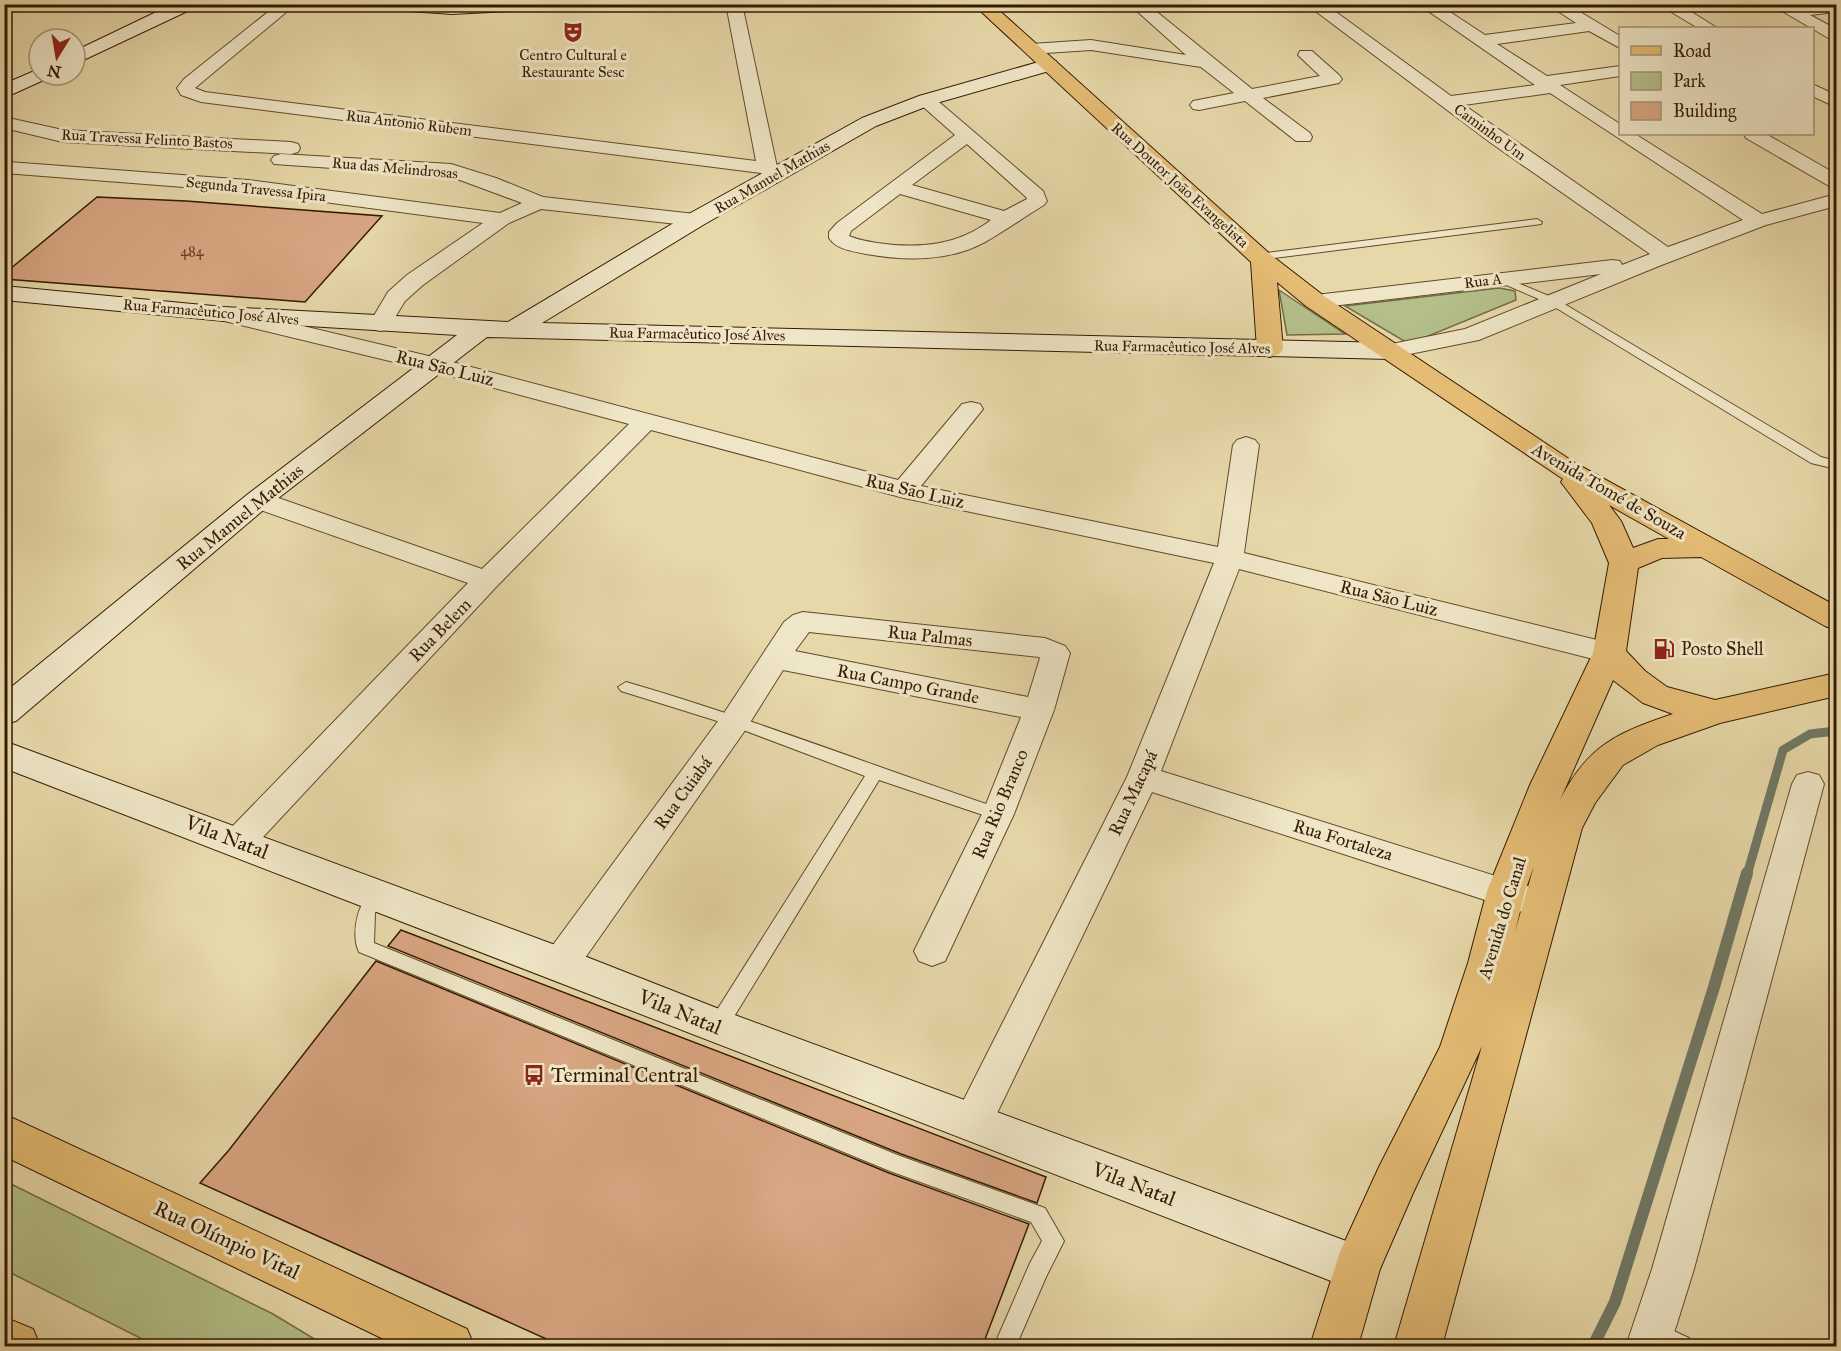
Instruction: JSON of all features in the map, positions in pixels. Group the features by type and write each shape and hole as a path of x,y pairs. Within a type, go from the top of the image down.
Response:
{"main road":[{"name":"Rua Doutor João Evangelista","path":"981,4 1261,258 1315,301 1390,351"},
{"path":"1261,258 1270,349"},
{"name":"Avenida Tomé de Souza","path":"1390,351 1565,469 1836,619"},
{"path":"1565,469 1606,521 1624,563 1658,549 1705,547"},
{"name":"Avenida do Canal","path":"1418,1347 1524,898 1548,785 1610,653 1624,563"},
{"path":"1610,653 1637,685 1674,703 1714,712"},
{"name":"Avenida do Canal","path":"1334,1347 1357,1268 1399,1172 1460,1049 1488,963 1580,796 1597,772 1611,756 1646,736 1714,712 1836,685"},
{"name":"Rua Olímpio Vital","path":"4,1134 450,1347"},
{"path":"4,1341 16,1347"}],"street":[{"path":"4,9 19,4"},
{"path":"87,52 188,4"},
{"name":"Rua Antonio Rubem","path":"288,4 190,83 186,88 187,92 201,97 770,172"},
{"path":"388,5 452,9 549,4"},
{"path":"734,4 770,172"},
{"path":"1137,4 1206,63 1303,138"},
{"name":"Caminho Um","path":"1314,4 1659,259"},
{"path":"1426,4 1619,131"},
{"path":"1555,4 1619,42"},
{"path":"1666,4 1707,27"},
{"path":"1778,4 1836,35"},
{"path":"1793,12 1836,7"},
{"path":"1480,41 1591,26"},
{"path":"1814,44 1836,41"},
{"path":"1031,48 1091,45 1206,63"},
{"path":"1199,105 1251,97 1334,79 1306,55"},
{"name":"Rua Manuel Mathias","path":"513,330 770,172 869,123 926,100 1049,65"},
{"path":"1448,102 1619,71"},
{"path":"4,92 27,81"},
{"path":"1814,90 1836,102"},
{"path":"926,100 967,135 1037,197 1037,201 1006,218 982,237 954,249 937,252 889,252 840,240 838,236 844,227 967,135"},
{"path":"248,186 329,114"},
{"name":"Rua Travessa Felinto Bastos","path":"4,122 63,136 286,154"},
{"path":"1625,135 1760,221"},
{"path":"1755,135 1836,182"},
{"path":"7,169 63,136"},
{"name":"Rua das Melindrosas","path":"286,154 451,170 489,182 539,203 695,220"},
{"name":"Segunda Travessa Ipira","path":"7,169 248,186 502,219"},
{"path":"897,187 1006,218"},
{"name":"Rua A","path":"1390,351 1471,335 1552,301 1760,221 1836,200"},
{"name":"Rua das Melindrosas","path":"380,324 396,297 415,280 502,219 539,203"},
{"name":"Rua A","path":"1315,301 1659,259"},
{"name":"Rua Farmacêutico José Alves","path":"4,293 224,314 481,329 1390,351"},
{"name":"Rua São Luiz","path":"224,314 433,364 904,490 1230,558 1610,653"},
{"name":"Rua Manuel Mathias","path":"4,712 258,500 481,329"},
{"path":"904,490 971,409"},
{"name":"Rua Belem","path":"239,841 487,580 645,422"},
{"name":"Rua Macapá","path":"972,1123 1143,777 1230,558 1246,445"},
{"path":"258,500 487,580"},
{"name":"Rua Palmas","path":"803,622 1045,648 1055,653"},
{"name":"Rua Cuiabá","path":"560,964 735,721 794,629 803,622"},
{"name":"Rua Rio Branco","path":"932,951 998,814 1039,710 1055,653"},
{"name":"Rua Campo Grande","path":"776,658 1039,710"},
{"name":"Vila Natal","path":"4,754 239,841 717,1027 1357,1268"},
{"name":"Rua Fortaleza","path":"1143,777 1524,898"},
{"path":"1661,1342 1808,784"}],"lane":[{"path":"1261,258 1537,222"},
{"path":"1501,279 1552,301 1816,460 1836,465"},
{"path":"626,687 735,721 875,773 998,814"},
{"path":"717,1027 875,773"},
{"path":"378,895 366,912 364,947 897,1164 1038,1215 1054,1241 1038,1270 1005,1347"}],"green space":[{"path":"1499,288 1515,291 1516,300 1409,344 1345,306"},
{"path":"1279,290 1345,334 1287,335"},
{"path":"5,1181 273,1314 326,1346 156,1346 5,1270"}],"building":[{"path":"97,197 186,201 382,216 305,302 4,279 4,274"},
{"path":"401,930 1046,1177 1037,1203 901,1154 388,946"},
{"name":"Terminal Central","path":"376,961 889,1173 1029,1224 982,1347 564,1347 200,1183 229,1150"}],"waterway":[{"path":"1747,875 1783,750 1810,734 1836,731"},
{"path":"1593,1346 1615,1302 1714,987 1747,873"}],"place":[{"name":"Centro Cultural e Restaurante Sesc","path":"573,32"},
{"name":"Posto Shell","path":"1664,649"},
{"name":"Terminal Central","path":"534,1075"}]}
